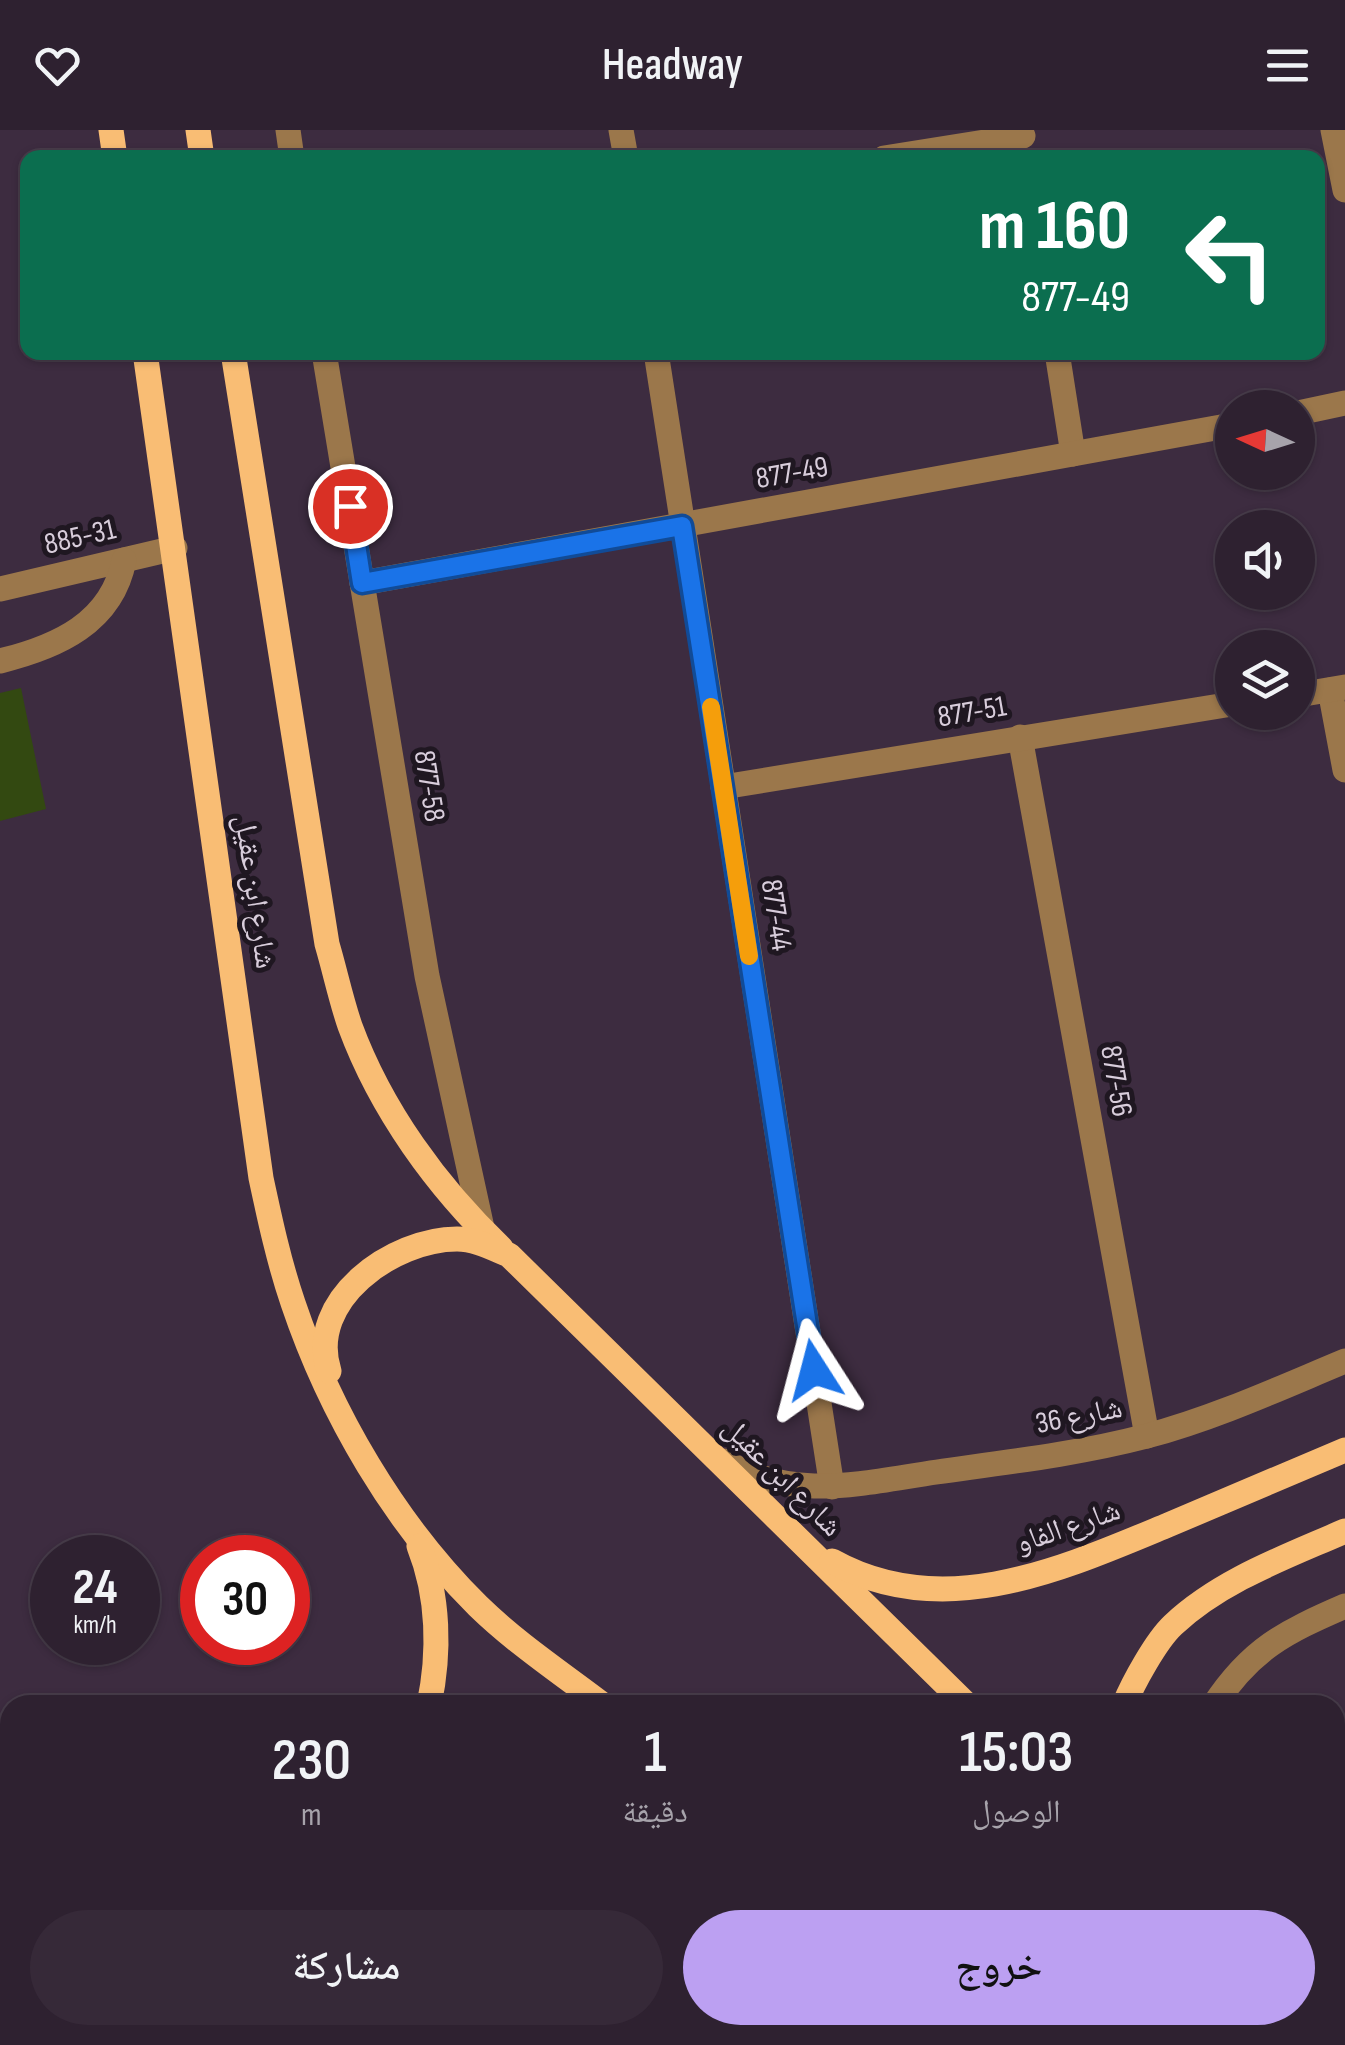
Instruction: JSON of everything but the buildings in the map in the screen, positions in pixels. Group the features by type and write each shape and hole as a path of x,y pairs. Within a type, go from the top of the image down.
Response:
{"main road":[{"name":"شارع ابن عقيل","path":"146,360 261,1178 293,1304 348,1428 410,1523 478,1605 590,1695"},
{"name":"شارع ابن عقيل","path":"234,360 327,944 350,1026 386,1104 434,1175 508,1255 956,1695"},
{"name":"شارع ابن عقيل","path":"348,1428 326,1364 325,1335 336,1308 354,1284 402,1251 430,1242 458,1238 508,1255"},
{"name":"شارع الفاو","path":"803,1544 854,1574 898,1586 938,1591 992,1586 1067,1567 1345,1450"},
{"path":"410,1523 431,1576 436,1671 432,1695"},
{"path":"1128,1695 1171,1626 1225,1587 1345,1531"}],"street":[{"path":"1333,130 1345,190"},
{"path":"950,150 1024,141"},
{"name":"877-58","path":"325,360 430,995 482,1228"},
{"name":"877-44","path":"657,360 723,787 822,1487"},
{"path":"1058,360 1073,454"},
{"path":"1315,410 1345,403"},
{"name":"877-49","path":"362,583 1215,428"},
{"name":"885-31","path":"0,589 175,548"},
{"path":"0,661 52,645 104,608 120,584 124,560"},
{"path":"1338,688 1345,770"},
{"name":"877-51","path":"723,787 1215,707"},
{"name":"877-56","path":"1020,737 1148,1436"},
{"name":"شارع 36","path":"716,1457 775,1484 822,1487 1080,1452 1212,1416 1345,1361"},
{"path":"803,1544 791,1524 790,1504 794,1494 822,1487"},
{"path":"1221,1695 1235,1673 1260,1649 1345,1606"}],"green space":[{"path":"21,688 46,809 0,821 0,693"}],"slow traffic":[{"path":"711,707 749,956"}],"route":[{"path":"350,506 362,583 682,526 814,1370"}]}
